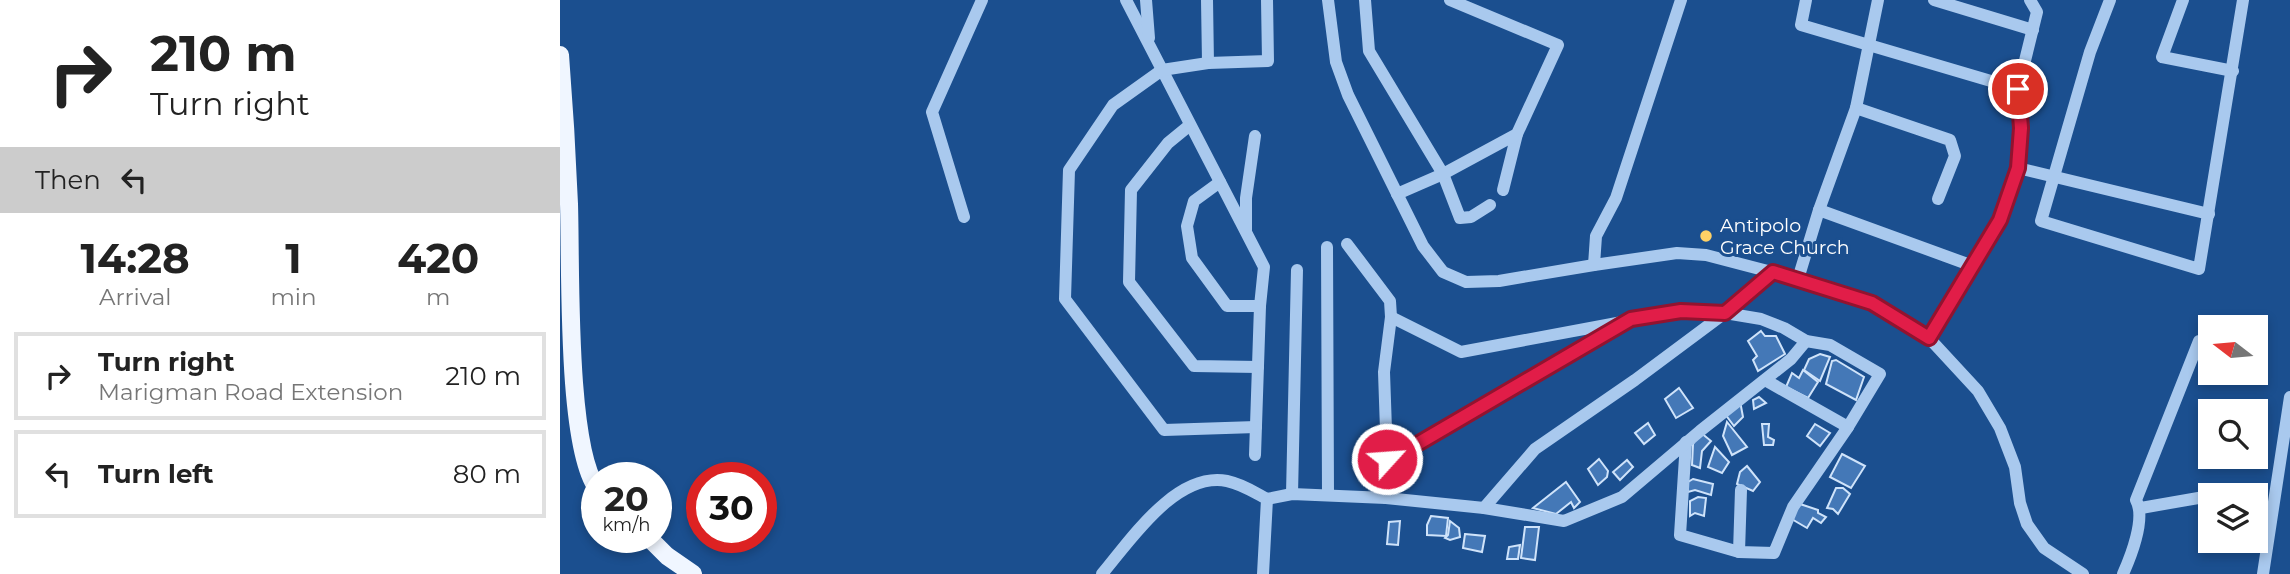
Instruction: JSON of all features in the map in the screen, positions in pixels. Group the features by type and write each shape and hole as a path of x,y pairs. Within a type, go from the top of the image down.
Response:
{"main road":[{"path":"560,55 565,252 580,432 585,462"},
{"path":"664,553 693,574"}],"street":[{"path":"964,217 932,112 982,0"},
{"path":"1126,0 1264,267 1260,306 1255,455"},
{"path":"1146,0 1149,46"},
{"path":"1207,0 1208,62"},
{"path":"1256,427 1164,430 1065,299 1069,170 1113,105 1162,70 1208,62 1268,61 1267,0"},
{"path":"1328,0 1336,62 1348,94 1423,246 1443,272 1466,282 1499,281 1677,253 1706,254 1872,303 1929,338 1978,391 2000,428 2015,467 2020,503 2027,524 2044,548 2083,574"},
{"path":"1365,0 1369,51 1443,174 1460,218 1471,217 1490,205"},
{"path":"1450,0 1558,45 1517,134 1503,190"},
{"path":"1594,265 1596,236 1616,198 1681,0"},
{"path":"1806,0 1801,25 2018,89"},
{"path":"1798,279 1819,210 1856,108 1878,0"},
{"path":"1934,0 2033,30"},
{"path":"1929,338 2000,220 2018,168 2021,128 2018,89 2037,12 2030,0"},
{"path":"2110,0 2090,52 2041,221 2199,268 2243,0"},
{"path":"2183,0 2162,57 2233,71"},
{"path":"1856,108 1950,140 1955,156 1938,199"},
{"path":"1190,125 1168,144 1131,190 1129,282 1194,366 1258,367"},
{"path":"1397,194 1443,174 1517,134"},
{"path":"1247,233 1246,198 1255,136"},
{"path":"2018,168 2209,214"},
{"path":"1220,182 1194,201 1187,226 1192,258 1227,306 1260,306"},
{"path":"1819,210 1973,265"},
{"path":"1347,244 1390,301 1391,317 1384,372 1387,498"},
{"path":"1327,247 1328,494"},
{"path":"1292,494 1297,270"},
{"path":"1484,508 1535,449 1635,380 1725,313 1773,272"},
{"path":"1391,317 1461,352 1681,311 1725,313 1761,319 1806,341 1830,345 1880,374 1848,427 1793,507 1774,553 1739,552 1680,535 1686,442"},
{"path":"1387,459 1631,319"},
{"path":"1102,574 1162,504 1205,482 1225,481 1248,488 1267,499 1292,494 1387,498 1484,508 1564,521 1622,497 1686,442 1791,359 1806,341"},
{"path":"2123,574 2132,554 2141,508 2136,500 2198,344"},
{"path":"1765,380 1848,427"},
{"path":"2263,574 2290,397"},
{"path":"1739,552 1741,490"},
{"path":"2141,508 2198,498"},
{"path":"1263,574 1267,499"}],"building":[{"path":"1761,331 1765,336 1776,336 1785,354 1758,371 1753,360 1757,356 1748,341"},
{"path":"1820,354 1830,357 1820,381 1804,370 1809,359"},
{"path":"1836,360 1864,377 1856,400 1826,384 1832,361"},
{"path":"1803,370 1818,382 1808,398 1786,387 1792,373 1799,378"},
{"path":"1679,388 1693,408 1676,418 1665,399"},
{"path":"1759,397 1766,403 1754,409 1753,400"},
{"path":"1740,401 1743,417 1734,426 1725,414"},
{"path":"1727,422 1747,447 1732,455 1723,436"},
{"path":"1648,423 1655,435 1644,444 1635,433"},
{"path":"1762,424 1769,424 1768,437 1774,440 1773,445 1764,445"},
{"path":"1815,424 1830,433 1820,446 1807,436"},
{"path":"1700,432 1711,441 1702,451 1700,468 1692,465 1693,444"},
{"path":"1715,447 1729,462 1722,473 1708,467"},
{"path":"1842,454 1865,466 1851,488 1830,477"},
{"path":"1599,459 1608,471 1607,477 1598,485 1588,469"},
{"path":"1627,460 1633,467 1620,480 1613,472"},
{"path":"1747,466 1760,482 1753,491 1737,484 1740,472"},
{"path":"1693,479 1713,484 1711,495 1695,490 1688,492 1688,482"},
{"path":"1566,482 1580,502 1574,508 1571,502 1556,514 1533,508"},
{"path":"1836,488 1843,488 1850,494 1838,514 1827,508"},
{"path":"1698,497 1706,498 1704,516 1695,513 1690,516 1690,501"},
{"path":"1800,504 1818,510 1818,513 1826,517 1821,523 1813,518 1807,528 1790,518"},
{"path":"1431,516 1448,518 1446,536 1427,535"},
{"path":"1400,521 1398,545 1387,544 1389,522"},
{"path":"1450,521 1459,528 1460,537 1450,540 1445,538"},
{"path":"1525,527 1539,527 1535,560 1521,558"},
{"path":"1465,534 1485,536 1482,552 1463,548"},
{"path":"1520,545 1518,559 1507,559 1509,547"}],"place":[{"name":"Antipolo Grace Church","path":"1706,236"}],"route":[{"path":"1387,459 1631,319 1681,311 1725,313 1773,272 1872,303 1929,338 2000,220 2018,168 2021,128 2018,89"}]}
